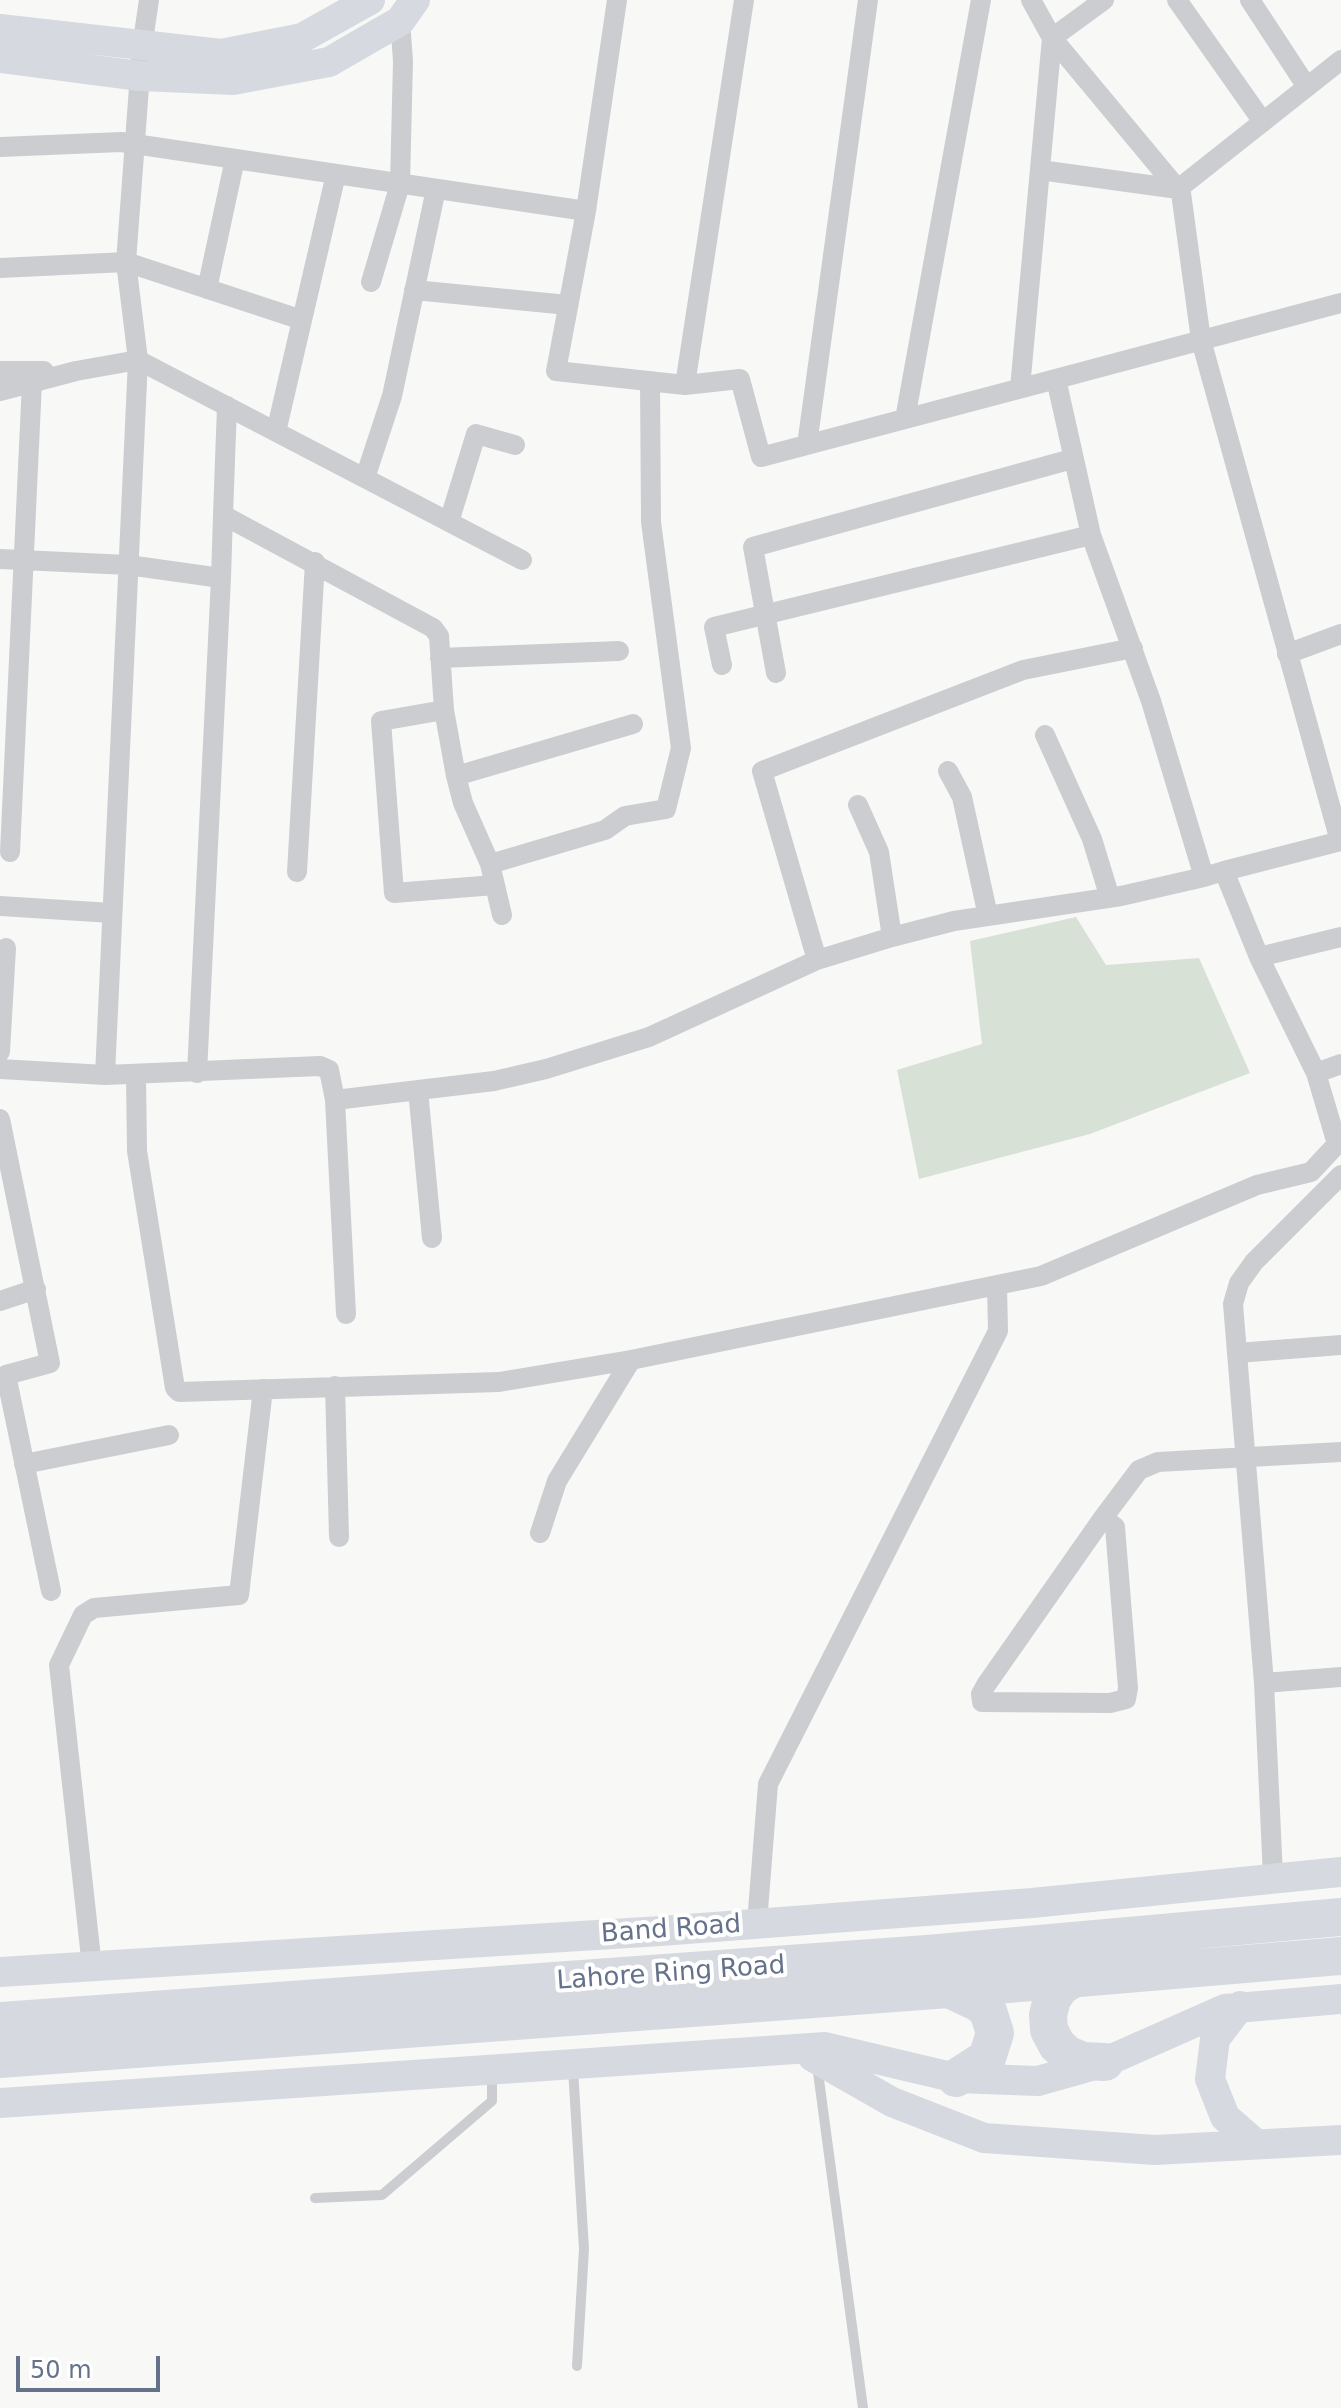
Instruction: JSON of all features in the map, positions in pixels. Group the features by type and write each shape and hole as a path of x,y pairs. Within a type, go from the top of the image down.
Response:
{"highway":[{"name":"Lahore Ring Road","path":"0,2021 927,1954 1341,1917"},
{"name":"Lahore Ring Road","path":"0,2059 949,1989 1341,1956"},
{"path":"1075,1978 1061,1986 1052,1999 1048,2015 1049,2030 1057,2045 1068,2055 1083,2061 1105,2062"},
{"path":"949,1989 979,2003 988,2011 995,2033 987,2058 956,2078"}],"main road":[{"path":"0,58 141,61 221,54 302,38 370,0"},
{"path":"0,29 233,80 329,62 408,10"},
{"name":"Band Road","path":"0,1972 1032,1903 1273,1876 1341,1872"},
{"path":"0,2103 573,2063 802,2053 825,2047 956,2078 1038,2081 1105,2062 1208,2015 1240,2006 1341,1999"},
{"path":"1240,2006 1215,2039 1210,2079 1225,2117 1256,2144"},
{"path":"802,2053 892,2102 984,2138 1111,2149 1341,2140"}],"street":[{"path":"105,1075 138,360 126,262 141,61 149,0"},
{"path":"617,0 586,211 556,371 685,385 740,379 761,457 1341,303"},
{"path":"685,385 744,0"},
{"path":"807,445 868,0"},
{"path":"905,419 981,0"},
{"path":"335,1100 520,1075 649,1037 817,960 892,937 988,916 1110,898 1340,841 1201,340 1178,189 1052,38 1031,0"},
{"path":"1020,388 1052,38 1104,0"},
{"path":"1177,0 1263,122"},
{"path":"1250,0 1307,87"},
{"path":"371,282 400,184 403,61 408,10"},
{"path":"1040,170 1178,189 1341,60"},
{"path":"0,147 136,144 586,211"},
{"path":"207,289 235,159"},
{"path":"276,432 336,174"},
{"path":"365,478 392,396 436,189"},
{"path":"0,268 126,262 302,320"},
{"path":"414,290 568,305"},
{"path":"0,391 76,371 138,360 522,560"},
{"path":"0,371 76,371"},
{"path":"136,1074 137,1151 175,1388 179,1392 499,1382 631,1360 1041,1276 1257,1185 1311,1172 1337,1144 1316,1073 1214,874 1091,535 1056,379"},
{"path":"490,864 605,830 625,816 666,809 681,748 651,522 650,381"},
{"path":"10,852 32,382"},
{"path":"197,1073 227,406"},
{"path":"449,522 476,434 515,445"},
{"path":"776,673 753,547 1072,459"},
{"path":"223,515 433,628 439,636 444,710 456,776 463,803 490,864 502,915"},
{"path":"722,665 714,627 1091,535"},
{"path":"0,559 128,565 221,578"},
{"path":"297,872 315,562"},
{"path":"1287,654 1341,634"},
{"path":"817,960 762,771 1023,670 1133,648"},
{"path":"440,658 619,651"},
{"path":"444,710 381,721 394,893 495,885"},
{"path":"456,776 633,724"},
{"path":"1045,735 1092,839 1110,898"},
{"path":"948,771 962,797 988,916"},
{"path":"858,805 879,852 892,937"},
{"path":"0,906 112,913"},
{"path":"1259,957 1341,937"},
{"path":"0,1052 6,948"},
{"path":"1316,1073 1341,1064"},
{"path":"0,1069 105,1075 326,1067 335,1100 346,1314"},
{"path":"418,1090 432,1238"},
{"path":"0,1119 50,1363 6,1375 51,1591"},
{"path":"1273,1876 1264,1683 1233,1304 1239,1283 1254,1262 1341,1175"},
{"path":"757,1923 768,1784 998,1331 997,1287"},
{"path":"0,1301 36,1289"},
{"path":"1237,1353 1341,1345"},
{"path":"540,1533 557,1481 631,1360"},
{"path":"335,1386 339,1537"},
{"path":"92,1967 59,1665 83,1615 94,1608 239,1595 263,1389"},
{"path":"24,1464 169,1435"},
{"path":"1103,1518 1115,1527 1128,1688 1126,1699 1110,1703 982,1702 981,1694 986,1685 1103,1518 1139,1470 1147,1465 1341,1452"},
{"path":"1264,1683 1341,1677"}],"lane":[{"path":"802,2053 863,2408"},
{"path":"573,2063 584,2249 577,2366"},
{"path":"315,2198 382,2195 492,2101 492,2069"}],"shaded area":[{"path":"1076,917 1106,965 1199,958 1250,1073 1090,1134 919,1179 897,1070 982,1044 970,941"}]}
